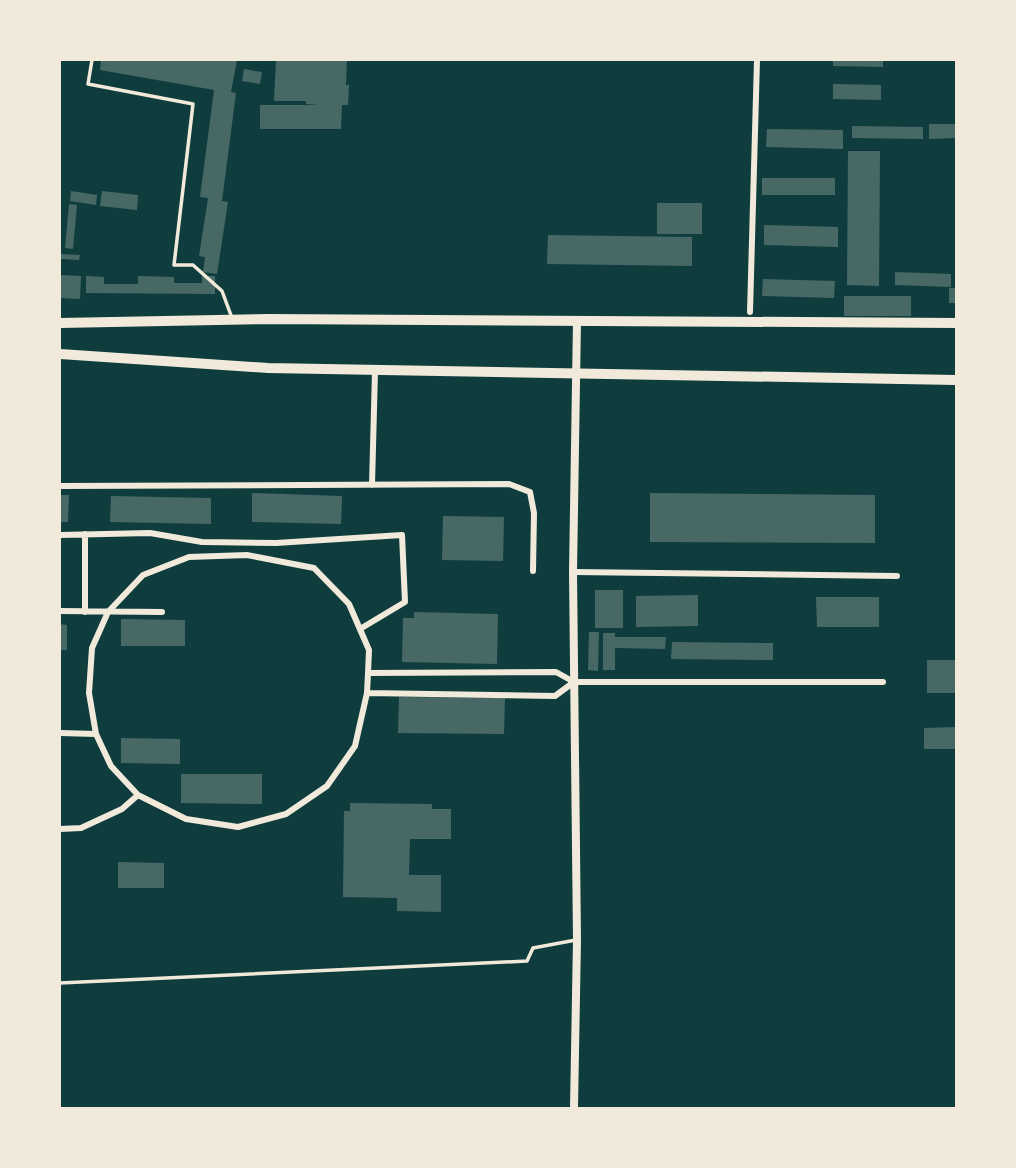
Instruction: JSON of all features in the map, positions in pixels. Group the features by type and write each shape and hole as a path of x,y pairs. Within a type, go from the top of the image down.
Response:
{"main road":[{"path":"60,323 233,320 957,324"},
{"path":"60,354 268,368 957,380"}],"street":[{"path":"750,312 757,60"},
{"path":"574,1108 577,940 573,572 577,321"},
{"path":"372,485 375,371"},
{"path":"60,486 509,484 530,492 534,513 533,571"},
{"path":"85,534 85,611"},
{"path":"60,535 150,534 202,542 276,542 402,536 405,602 360,629"},
{"path":"246,542 247,555"},
{"path":"247,555 314,568 349,604 369,650 366,693 355,746 327,786 286,814 237,827 186,819 138,795 111,766 96,734 89,693 92,648 108,612 143,575 189,557 247,555"},
{"path":"573,572 897,576"},
{"path":"60,611 162,612"},
{"path":"368,673 556,672 574,682 883,682"},
{"path":"366,693 555,696 574,682"},
{"path":"60,733 96,734"},
{"path":"60,829 80,828 122,809 138,795"}],"lane":[{"path":"92,60 88,84 193,104 174,265 193,265 222,291 233,320"},
{"path":"60,983 527,961 533,948 577,940"}],"building":[{"path":"101,60 237,60 231,92 236,93 222,201 228,202 217,274 203,272 205,257 199,256 208,198 200,197 214,90 100,70"},
{"path":"276,60 347,60 348,105 342,105 341,129 260,129 260,105 319,105 306,104 306,101 274,101"},
{"path":"833,60 883,60 883,67 833,66"},
{"path":"244,69 262,72 260,84 242,81"},
{"path":"833,84 881,85 881,100 833,99"},
{"path":"929,124 956,124 956,138 929,139"},
{"path":"852,126 923,127 923,139 852,138"},
{"path":"767,129 843,130 843,149 766,147"},
{"path":"848,151 880,151 879,286 847,285"},
{"path":"762,178 835,178 835,195 762,195"},
{"path":"71,191 97,195 96,205 70,201"},
{"path":"102,191 138,195 137,210 100,206"},
{"path":"657,203 702,203 702,234 657,234"},
{"path":"69,204 77,205 73,249 65,248"},
{"path":"764,225 838,227 838,247 764,245"},
{"path":"548,235 692,237 692,266 547,264"},
{"path":"61,254 80,255 79,260 61,259"},
{"path":"895,272 951,274 951,287 895,285"},
{"path":"60,275 81,276 80,299 60,298"},
{"path":"86,276 104,277 104,284 138,284 138,276 174,277 174,283 202,283 202,276 215,276 215,294 86,293"},
{"path":"763,279 835,281 834,298 762,296"},
{"path":"949,288 956,288 956,303 949,303"},
{"path":"844,296 911,296 911,316 844,316"},
{"path":"252,493 342,496 341,524 252,522"},
{"path":"650,493 875,495 875,543 650,542"},
{"path":"60,495 69,495 68,522 60,522"},
{"path":"111,496 211,498 211,524 110,522"},
{"path":"443,516 504,517 503,561 442,560"},
{"path":"595,590 623,590 623,628 595,628"},
{"path":"698,595 698,626 636,627 636,596"},
{"path":"816,597 879,597 879,627 817,627"},
{"path":"414,612 498,614 497,664 402,662 403,618 414,618"},
{"path":"121,619 185,620 185,646 121,646"},
{"path":"60,624 67,625 67,650 60,650"},
{"path":"589,632 599,632 598,671 588,670"},
{"path":"603,633 615,633 615,637 666,637 665,649 615,648 615,670 603,670"},
{"path":"672,642 773,643 773,660 671,659"},
{"path":"927,660 956,660 956,693 927,693"},
{"path":"399,697 505,698 504,734 398,733"},
{"path":"956,727 956,749 924,749 924,728"},
{"path":"121,738 180,739 180,764 121,763"},
{"path":"181,774 262,774 262,804 181,803"},
{"path":"350,803 432,804 432,809 451,809 451,839 410,839 409,875 441,875 441,912 397,911 397,898 343,897 344,811 350,811"},
{"path":"118,862 164,863 164,888 118,888"}]}
